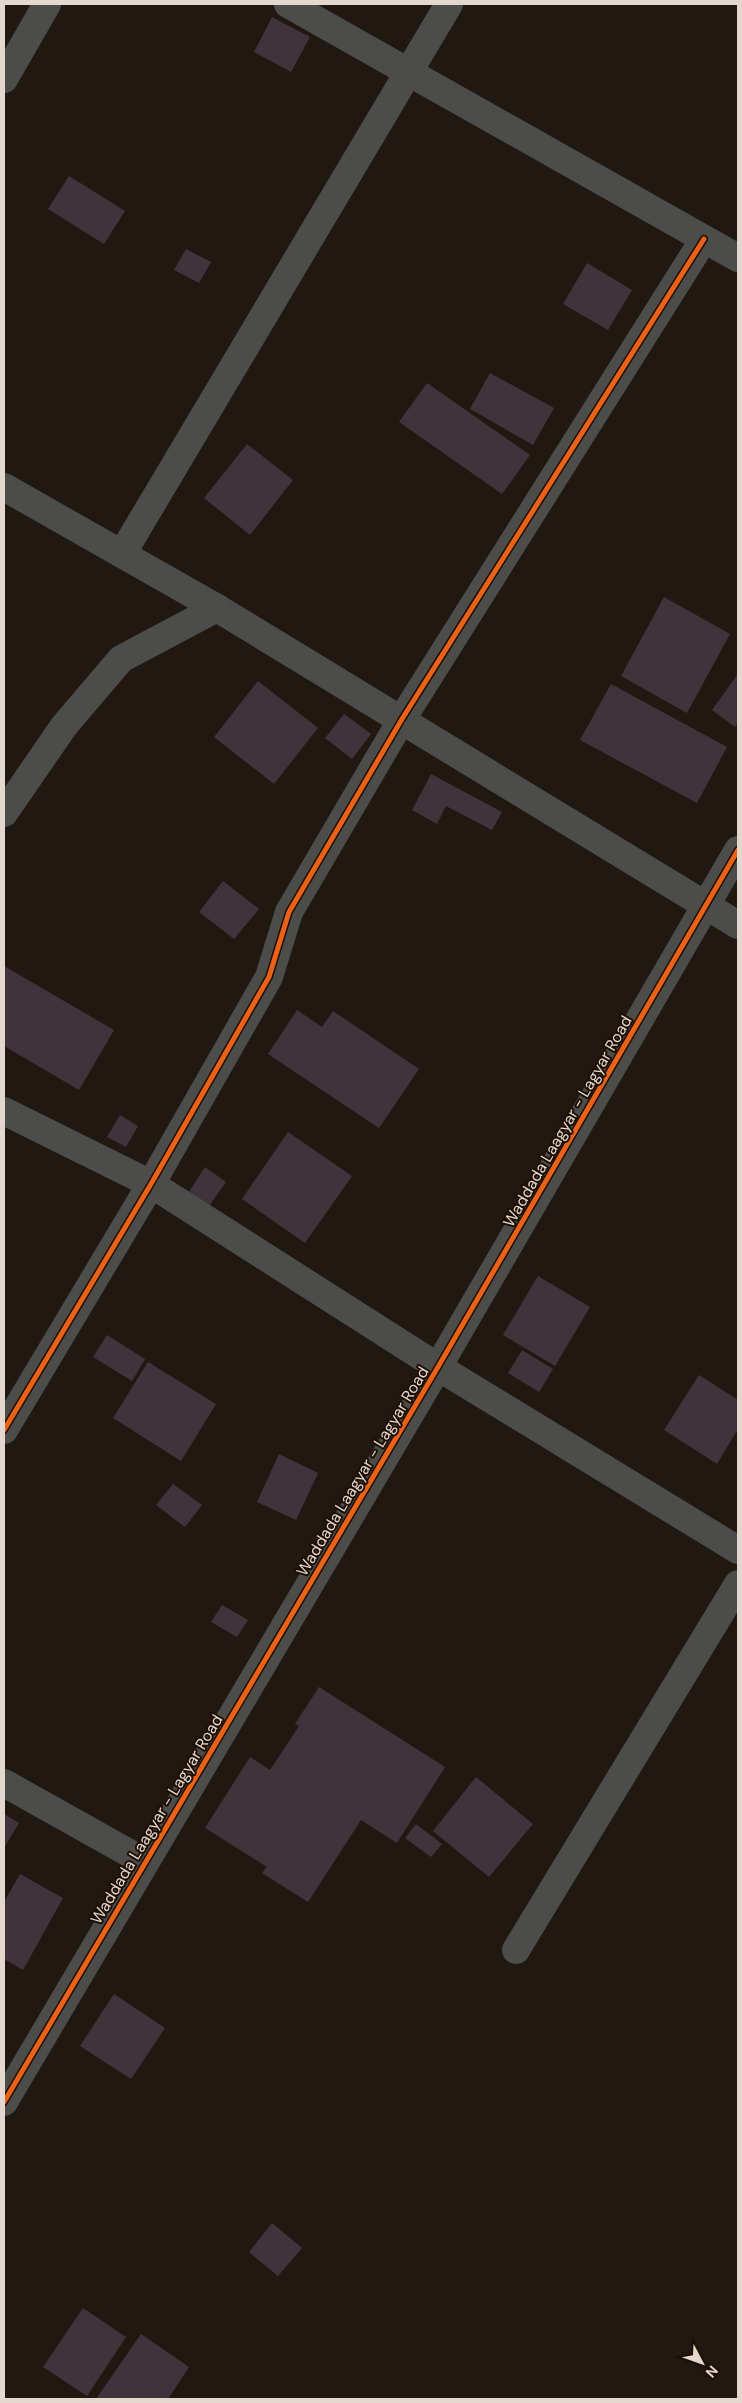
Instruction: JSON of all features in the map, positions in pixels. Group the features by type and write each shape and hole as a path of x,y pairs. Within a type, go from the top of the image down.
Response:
{"street":[{"path":"4,79 47,4"},
{"path":"288,4 738,258"},
{"path":"122,554 449,4"},
{"path":"4,1430 151,1184 269,977 289,912 402,719 704,239"},
{"path":"4,487 217,608 738,925"},
{"path":"4,813 64,726 121,659 217,608"},
{"name":"Waddada Laagyar - Lagyar Road","path":"4,2102 438,1367 738,850"},
{"path":"4,1111 151,1184 438,1367 738,1550"},
{"path":"516,1950 738,1584"},
{"path":"4,1783 145,1862"}],"building":[{"path":"272,17 310,37 291,72 254,52"},
{"path":"69,176 125,211 104,244 48,209"},
{"path":"186,249 211,262 199,283 174,270"},
{"path":"587,263 632,290 608,330 563,304"},
{"path":"490,373 554,408 533,445 470,409"},
{"path":"427,383 530,455 502,494 399,422"},
{"path":"247,444 293,480 250,535 204,498"},
{"path":"664,597 730,634 687,713 621,676"},
{"path":"738,674 738,723 735,727 712,710"},
{"path":"258,681 318,728 274,784 214,737"},
{"path":"611,684 727,747 697,803 580,740"},
{"path":"344,714 371,734 352,759 325,738"},
{"path":"431,774 502,812 492,830 446,806 437,824 412,810"},
{"path":"223,881 259,909 234,939 199,912"},
{"path":"4,966 114,1030 79,1090 4,1046"},
{"path":"297,1010 322,1027 333,1011 419,1069 379,1128 268,1054"},
{"path":"120,1115 138,1126 126,1147 107,1137"},
{"path":"288,1132 352,1176 305,1243 242,1199"},
{"path":"205,1167 226,1182 209,1206 189,1192"},
{"path":"538,1276 590,1307 555,1366 503,1335"},
{"path":"107,1335 145,1359 132,1381 93,1357"},
{"path":"522,1350 553,1369 539,1392 508,1373"},
{"path":"148,1362 216,1404 181,1461 113,1418"},
{"path":"699,1375 738,1400 738,1429 717,1464 664,1430"},
{"path":"279,1454 318,1473 296,1520 257,1502"},
{"path":"173,1484 202,1505 185,1527 156,1505"},
{"path":"222,1605 248,1620 237,1637 211,1622"},
{"path":"319,1687 445,1767 397,1843 361,1820 308,1902 262,1873 267,1867 205,1828 250,1757 270,1770 299,1726 295,1724"},
{"path":"476,1777 533,1824 489,1877 433,1831"},
{"path":"4,1814 19,1823 4,1848"},
{"path":"416,1824 442,1844 431,1857 405,1838"},
{"path":"20,1874 63,1898 23,1970 4,1959 4,1902"},
{"path":"114,1994 165,2028 131,2079 80,2046"},
{"path":"272,2223 302,2248 278,2276 249,2252"},
{"path":"83,2308 126,2337 87,2396 43,2367"},
{"path":"141,2334 189,2367 168,2399 96,2399"}],"cycle path":[{"path":"4,1430 151,1184 269,977 289,912 402,719 704,239"},
{"path":"4,2102 438,1367 738,850"}]}
